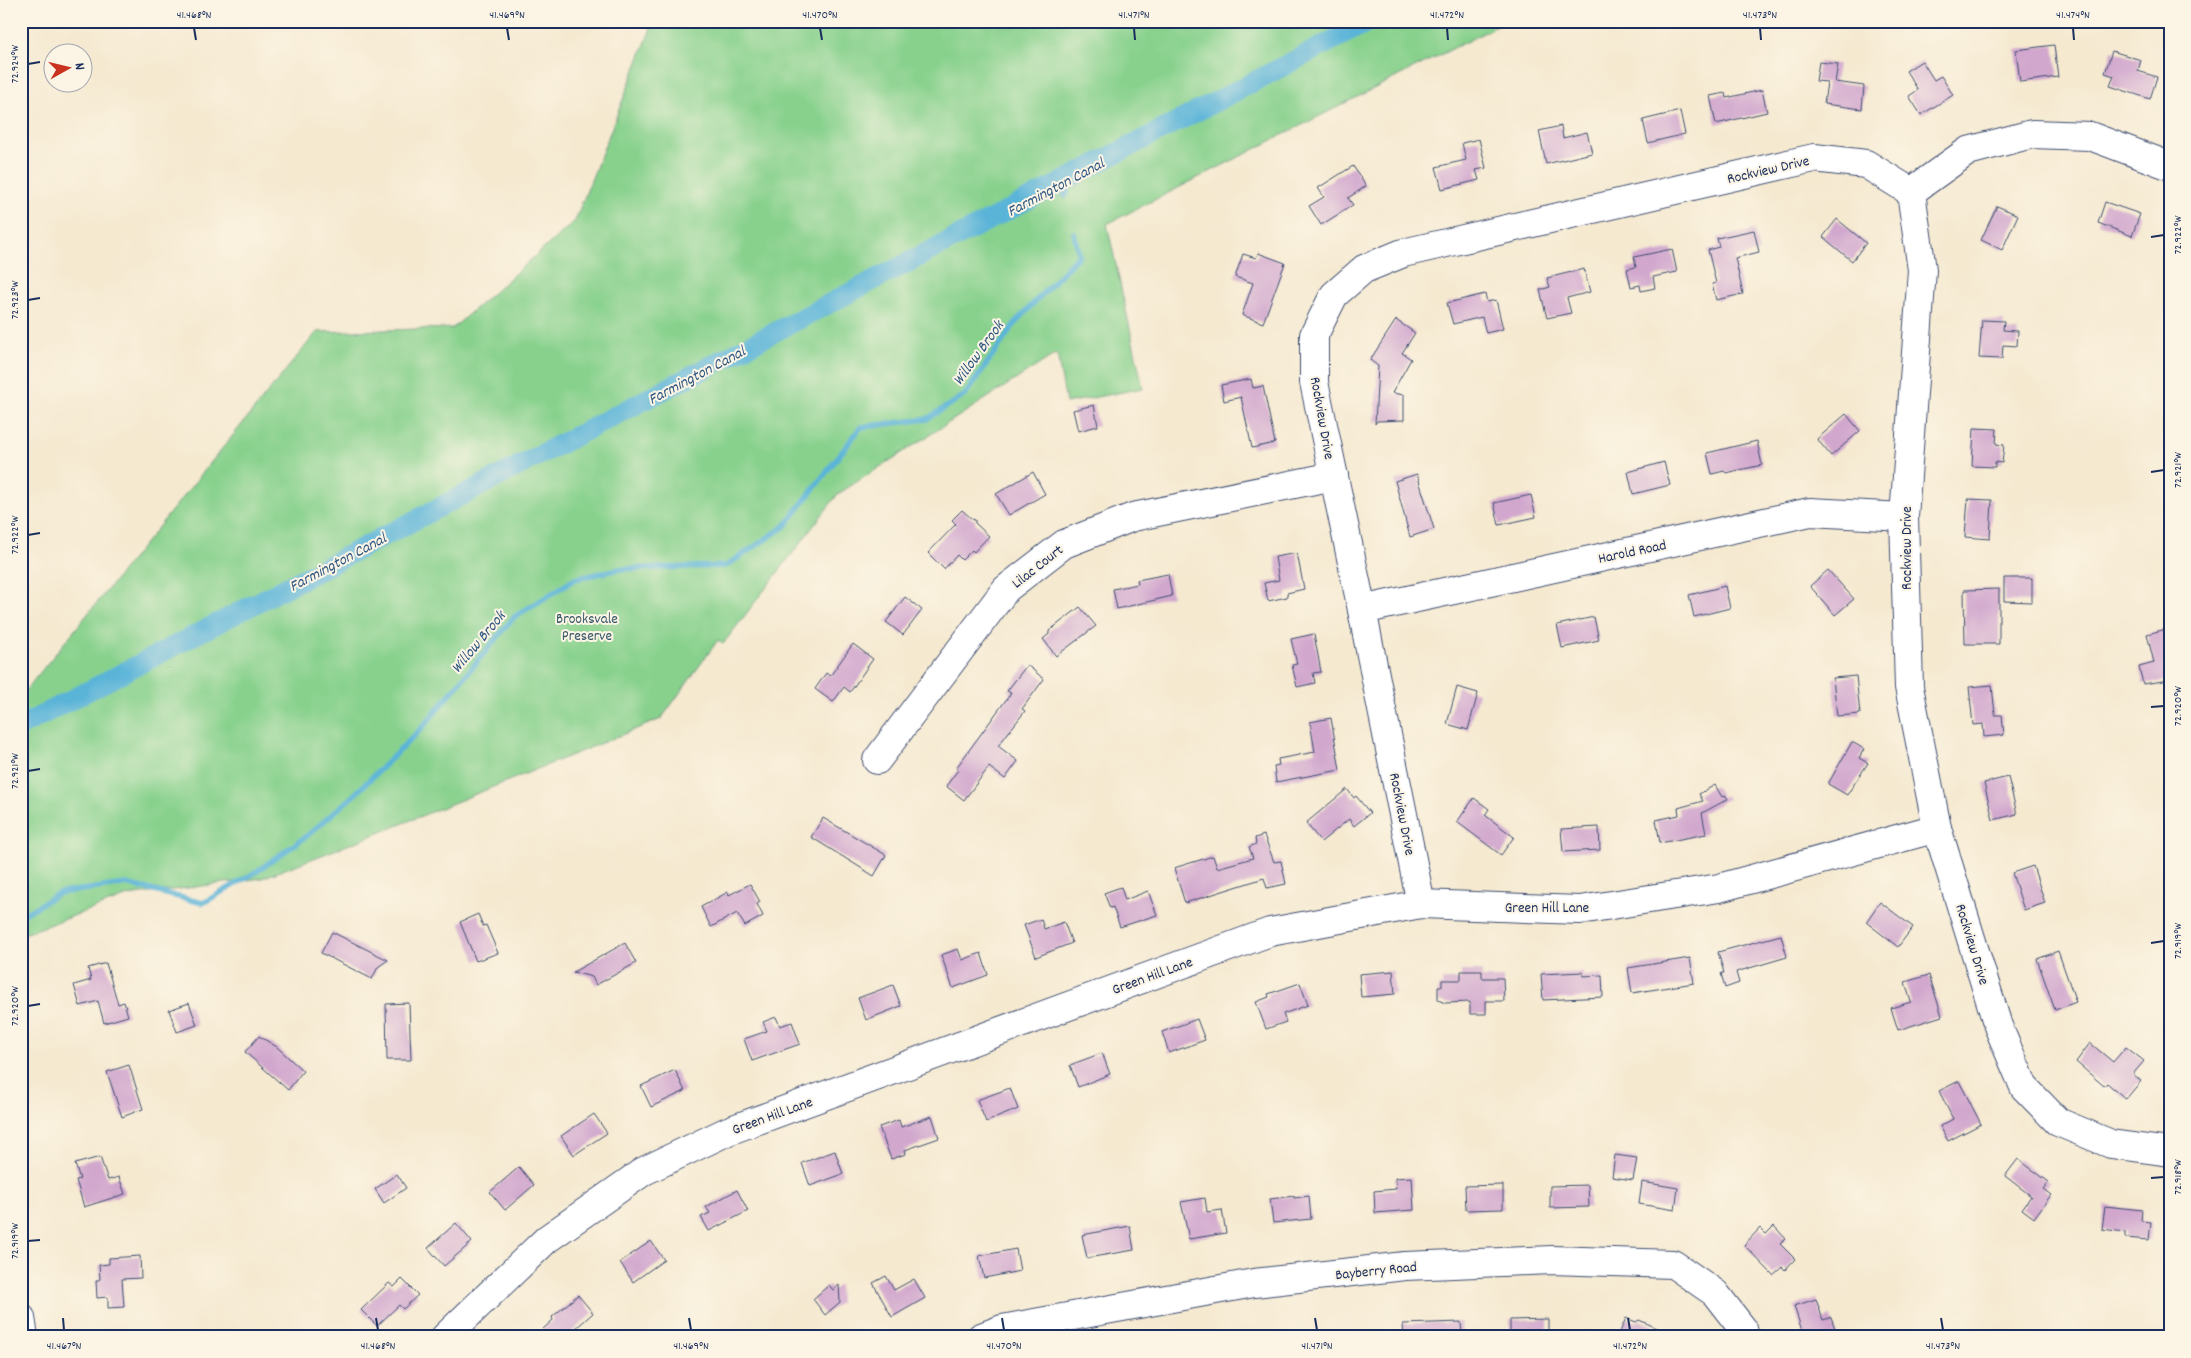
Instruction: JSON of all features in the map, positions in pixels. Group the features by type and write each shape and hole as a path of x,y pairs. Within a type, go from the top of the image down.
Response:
{"street":[{"path":"1911,192 1968,151 2032,134 2090,136 2170,166"},
{"name":"Rockview Drive","path":"1421,904 1314,382 1314,335 1334,295 1364,269 1403,253 1814,158 1866,164 1911,192 1922,270 1904,517 1909,687 1937,828 1998,1026 2024,1087 2058,1122 2111,1144 2170,1152"},
{"name":"Lilac Court","path":"876,760 1006,590 1064,544 1134,517 1334,476"},
{"name":"Harold Road","path":"1362,610 1810,512 1904,517"},
{"name":"Green Hill Lane","path":"445,1337 547,1239 644,1171 728,1131 1270,932 1421,904 1580,910 1719,888 1937,828"},
{"name":"Bayberry Road","path":"981,1337 1002,1329 1254,1283 1405,1266 1552,1260 1672,1264 1715,1293 1743,1329 1745,1337"},
{"path":"21,1318 24,1337"}],"green space":[{"name":"Brooksvale Preserve","path":"654,21 1507,21 1107,224 1143,388 1066,403 1057,353 838,494 723,644 718,640 661,719 384,831 262,878 128,896 21,935 21,696 317,332 453,328 575,221"}],"building":[{"path":"2054,45 2058,77 2020,82 2016,50"},
{"path":"2112,51 2141,60 2138,71 2157,77 2150,99 2110,86 2114,76 2105,73"},
{"path":"1922,61 1934,80 1941,76 1953,95 1921,115 1909,96 1918,90 1906,71"},
{"path":"1819,62 1838,64 1835,82 1864,86 1862,109 1824,104 1827,82 1816,81"},
{"path":"1762,90 1767,112 1716,124 1710,96 1725,93 1726,98"},
{"path":"1680,111 1685,134 1648,143 1643,120"},
{"path":"1561,126 1563,138 1587,132 1592,153 1546,164 1539,131"},
{"path":"1479,139 1486,168 1476,170 1479,180 1442,189 1436,167 1466,160 1462,143"},
{"path":"1353,166 1366,186 1348,198 1353,205 1321,225 1309,206 1324,197 1318,188"},
{"path":"2105,202 2140,214 2132,236 2098,223"},
{"path":"1997,206 2018,215 2002,250 1981,240"},
{"path":"1837,219 1866,243 1852,261 1823,237"},
{"path":"1754,230 1759,252 1735,258 1743,294 1716,300 1712,284 1716,283 1708,250 1719,247 1717,238"},
{"path":"1672,249 1677,272 1653,277 1655,288 1641,291 1640,285 1631,287 1627,269 1636,267 1634,257"},
{"path":"1258,253 1285,263 1263,323 1242,315 1253,283 1235,277 1243,254 1256,258"},
{"path":"1584,269 1590,292 1567,298 1571,313 1547,318 1540,290 1550,287 1547,278"},
{"path":"1485,294 1487,302 1496,300 1503,329 1486,333 1482,317 1453,324 1447,303"},
{"path":"1396,320 1415,333 1402,353 1411,359 1392,393 1404,395 1404,420 1377,421 1375,424 1378,366 1370,360"},
{"path":"1982,320 2004,321 2003,330 2018,331 2017,346 2003,345 2002,359 1979,358"},
{"path":"1251,379 1253,388 1263,386 1275,443 1252,448 1241,397 1224,401 1221,385"},
{"path":"1094,405 1098,426 1078,431 1073,410"},
{"path":"1846,414 1860,431 1831,456 1817,439"},
{"path":"1974,428 1997,429 1996,444 2004,445 2002,463 1995,462 1995,467 1972,466"},
{"path":"1757,441 1762,465 1712,474 1707,453"},
{"path":"1664,462 1670,485 1633,494 1628,472"},
{"path":"1033,472 1045,494 1009,515 996,494"},
{"path":"1417,474 1434,529 1410,537 1395,481"},
{"path":"1531,495 1536,517 1499,525 1494,503"},
{"path":"1968,499 1992,500 1990,539 1965,537"},
{"path":"962,510 975,520 975,523 989,536 974,552 972,550 962,560 957,555 944,569 928,553 956,524 952,520"},
{"path":"1297,553 1304,589 1287,593 1287,597 1268,601 1264,583 1279,580 1275,557"},
{"path":"1828,570 1854,599 1835,615 1810,586"},
{"path":"1168,574 1172,596 1117,609 1113,589 1138,584 1137,580"},
{"path":"2004,578 2032,578 2032,602 2004,601"},
{"path":"1725,586 1730,608 1694,617 1689,595"},
{"path":"1999,589 1999,644 1965,644 1964,590"},
{"path":"905,597 922,610 903,635 886,622"},
{"path":"1080,607 1096,626 1056,656 1043,639 1049,634 1049,631"},
{"path":"1594,617 1599,640 1562,648 1557,625"},
{"path":"2170,628 2170,680 2143,684 2139,667 2154,663 2147,634"},
{"path":"1314,634 1321,672 1313,673 1315,683 1297,687 1292,665 1297,664 1291,639"},
{"path":"853,644 873,659 850,692 844,687 833,702 815,689 826,673 830,676"},
{"path":"1027,665 1044,679 1022,709 1025,711 998,746 1018,761 1005,779 989,767 964,800 946,786 958,770 956,768 1011,693 1007,691"},
{"path":"1856,676 1860,714 1837,716 1833,678"},
{"path":"1992,685 1995,715 2002,715 2004,735 1984,737 1983,724 1973,725 1969,687"},
{"path":"1457,687 1478,693 1468,730 1447,724"},
{"path":"1331,718 1340,770 1276,782 1274,766 1279,765 1278,759 1315,752 1310,722"},
{"path":"1852,742 1864,749 1859,758 1868,763 1847,795 1828,784"},
{"path":"2008,777 2017,814 1993,820 1984,783"},
{"path":"1715,785 1722,797 1726,796 1728,799 1702,813 1706,834 1660,843 1656,820 1679,815 1678,808 1703,801 1699,794"},
{"path":"1347,789 1354,798 1356,796 1370,813 1354,826 1349,819 1321,842 1306,823"},
{"path":"1474,798 1489,809 1485,815 1514,837 1501,855 1457,822"},
{"path":"823,818 886,855 874,876 811,837"},
{"path":"1599,827 1600,850 1563,852 1561,829"},
{"path":"1264,835 1274,862 1281,861 1286,884 1267,888 1264,878 1185,903 1174,868 1213,856 1217,868 1253,858 1249,847 1256,844 1255,838"},
{"path":"2033,866 2045,903 2024,910 2012,873"},
{"path":"750,884 760,902 757,904 763,916 745,926 737,913 711,927 701,907 728,892 729,895"},
{"path":"1121,887 1125,900 1148,891 1157,915 1120,927 1113,907 1110,908 1104,893"},
{"path":"1880,902 1913,927 1898,947 1866,922"},
{"path":"478,914 483,926 486,925 498,953 476,961 460,922"},
{"path":"1041,919 1044,929 1064,922 1072,943 1036,957 1024,925"},
{"path":"332,932 388,960 378,967 372,979 321,953"},
{"path":"1781,935 1787,957 1736,972 1739,983 1725,988 1721,973 1724,973 1718,952"},
{"path":"625,943 636,963 596,985 592,977 573,972"},
{"path":"958,949 962,960 981,953 988,975 953,988 941,955"},
{"path":"2058,951 2076,1002 2055,1010 2037,959"},
{"path":"1690,958 1694,983 1632,993 1628,968"},
{"path":"106,963 118,1004 124,1002 128,1016 104,1023 98,1001 80,1006 74,985 91,980 88,968"},
{"path":"1393,971 1395,994 1361,997 1359,974"},
{"path":"1461,971 1482,971 1482,978 1503,978 1504,1001 1486,1001 1486,1014 1470,1014 1470,1002 1445,1003 1438,1000 1438,986 1442,986 1442,980 1461,980"},
{"path":"1583,972 1583,976 1602,975 1603,997 1543,1000 1541,974"},
{"path":"1929,975 1942,1016 1898,1030 1891,1008 1911,1002 1905,982"},
{"path":"1300,983 1308,1005 1283,1014 1286,1022 1266,1029 1256,1002 1269,997 1268,994"},
{"path":"893,985 901,1006 866,1020 858,998"},
{"path":"189,1003 197,1025 177,1032 169,1010"},
{"path":"409,1003 411,1060 387,1060 386,1004"},
{"path":"776,1017 780,1026 792,1022 800,1044 752,1061 744,1039 767,1031 763,1022"},
{"path":"1197,1019 1205,1040 1169,1053 1162,1032"},
{"path":"259,1036 277,1047 303,1071 288,1090 245,1052"},
{"path":"2090,1043 2113,1062 2126,1047 2144,1061 2133,1074 2141,1081 2126,1099 2107,1083 2104,1086 2076,1062"},
{"path":"1102,1053 1110,1074 1078,1087 1070,1065"},
{"path":"129,1065 143,1109 122,1117 107,1072"},
{"path":"675,1070 685,1091 651,1107 641,1086"},
{"path":"1959,1081 1981,1124 1948,1141 1940,1126 1953,1119 1939,1091"},
{"path":"1010,1088 1018,1109 986,1122 977,1100"},
{"path":"594,1114 607,1133 574,1155 561,1136"},
{"path":"932,1116 939,1138 905,1150 906,1154 891,1159 879,1127 899,1120 901,1127"},
{"path":"835,1151 843,1174 810,1186 802,1163"},
{"path":"1615,1155 1637,1158 1633,1180 1612,1177"},
{"path":"100,1157 108,1180 119,1177 125,1194 84,1207 76,1180 80,1179 75,1164"},
{"path":"2018,1159 2049,1182 2043,1189 2051,1195 2034,1218 2022,1209 2031,1196 2005,1176"},
{"path":"519,1167 534,1185 505,1210 490,1192"},
{"path":"397,1174 406,1188 384,1203 375,1189"},
{"path":"1412,1177 1414,1210 1375,1213 1374,1191 1396,1189 1395,1178"},
{"path":"1642,1182 1678,1188 1675,1210 1639,1204"},
{"path":"1503,1185 1503,1209 1466,1210 1465,1186"},
{"path":"1588,1185 1589,1207 1550,1208 1550,1186"},
{"path":"737,1190 748,1211 709,1231 701,1217 710,1213 706,1207"},
{"path":"1294,1196 1294,1198 1309,1196 1311,1219 1273,1223 1270,1199"},
{"path":"1205,1198 1207,1212 1222,1210 1226,1233 1189,1239 1181,1202"},
{"path":"2105,1206 2142,1210 2141,1221 2151,1222 2149,1240 2125,1238 2125,1232 2102,1229"},
{"path":"456,1223 472,1242 444,1266 428,1248"},
{"path":"1130,1226 1134,1250 1087,1258 1082,1235"},
{"path":"1774,1226 1786,1239 1780,1244 1795,1259 1785,1270 1782,1267 1773,1275 1744,1245 1760,1228 1766,1234"},
{"path":"651,1241 664,1260 633,1282 620,1262"},
{"path":"1016,1249 1020,1271 984,1278 979,1256"},
{"path":"140,1256 141,1278 122,1279 124,1307 108,1308 108,1297 97,1298 96,1281 100,1279 99,1265 109,1264 109,1258"},
{"path":"886,1276 894,1290 914,1279 925,1298 892,1317 873,1283"},
{"path":"402,1279 418,1295 403,1309 399,1305 377,1326 361,1310 389,1283 394,1287"},
{"path":"829,1285 833,1290 839,1285 840,1302 825,1315 813,1299"},
{"path":"578,1295 593,1313 566,1337 550,1337 543,1329 553,1320 552,1317"},
{"path":"1816,1299 1823,1320 1831,1317 1838,1337 1804,1337 1794,1306"},
{"path":"1626,1318 1636,1322 1639,1320 1678,1337 1618,1337"},
{"path":"1548,1319 1548,1337 1510,1337 1510,1320"},
{"path":"1461,1322 1462,1337 1404,1337 1403,1324"}],"waterway":[{"name":"Farmington Canal","path":"21,726 1370,21"},
{"path":"1065,196 1075,175"},
{"name":"Willow Brook","path":"21,916 59,893 126,884 203,903 256,872 308,835 353,796 422,728 514,617 575,579 619,569 726,566 785,526 861,427 927,419 965,395 1016,322 1079,255 1074,233"}]}
